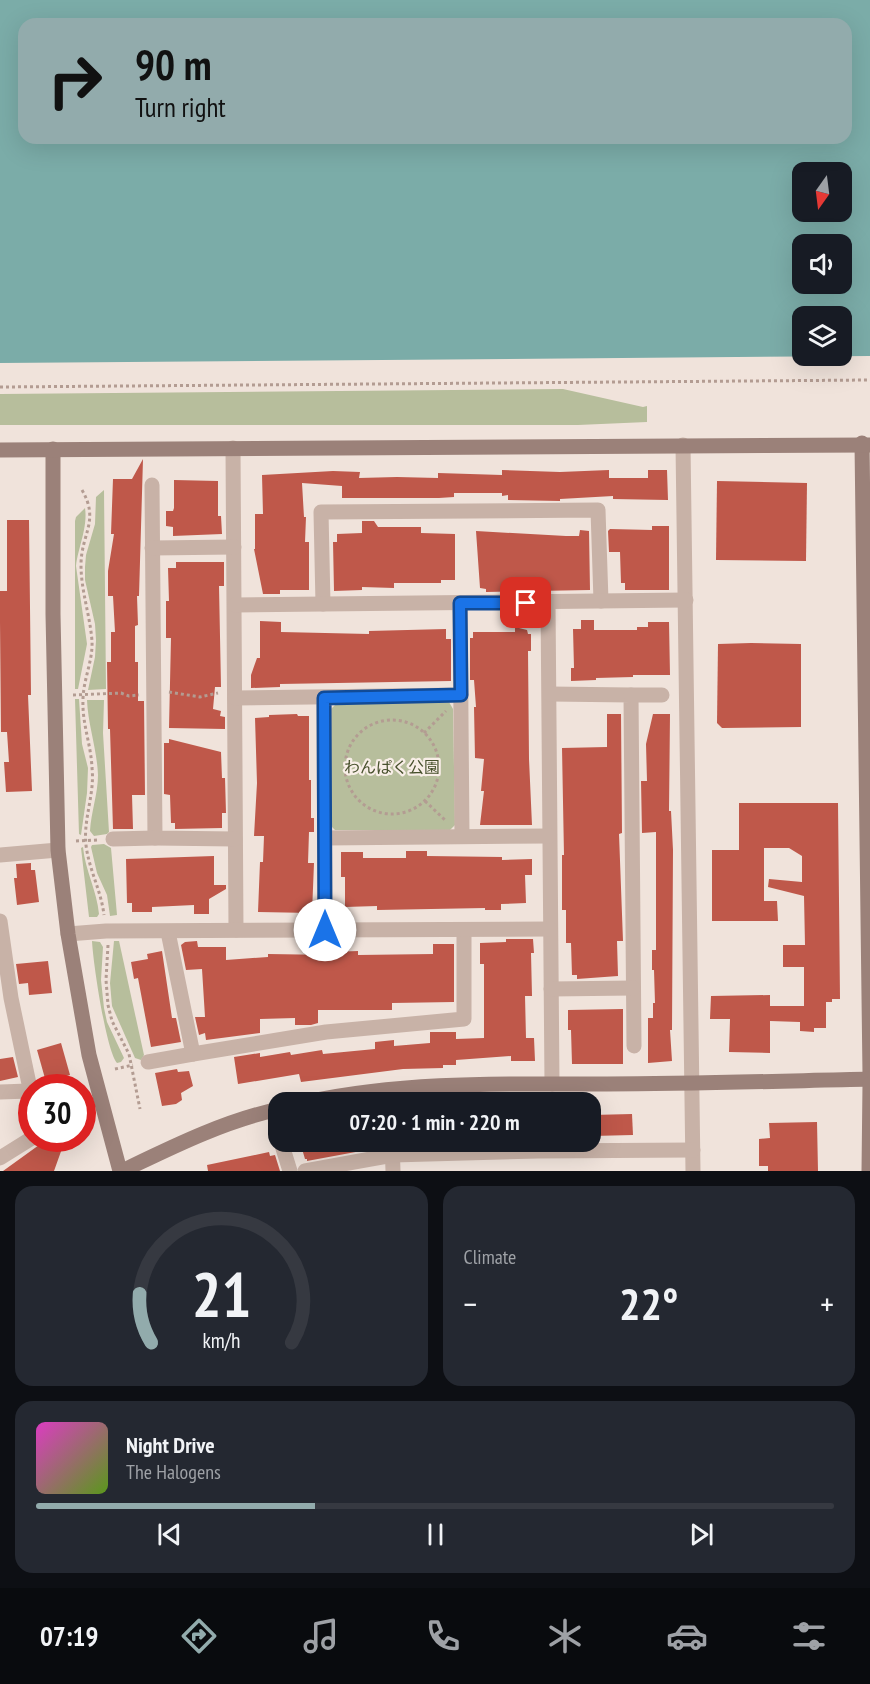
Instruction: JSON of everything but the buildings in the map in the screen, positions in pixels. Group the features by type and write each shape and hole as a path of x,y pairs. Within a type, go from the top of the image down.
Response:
{"street":[{"path":"0,450 866,444 870,1077 692,1083 450,1086 415,1092"},
{"path":"683,445 693,1171"},
{"path":"233,448 236,930"},
{"path":"53,449 53,614 58,850 68,934 89,1056 121,1171 226,1125 268,1112"},
{"path":"152,485 155,838"},
{"path":"323,604 321,512 598,510 601,601"},
{"path":"152,548 234,547"},
{"path":"235,605 686,600"},
{"path":"548,602 552,1084"},
{"path":"460,603 462,836"},
{"path":"550,694 662,695"},
{"path":"235,698 461,695"},
{"path":"631,695 634,1046"},
{"path":"324,698 325,930"},
{"path":"325,838 549,836"},
{"path":"112,839 235,839"},
{"path":"0,855 58,850"},
{"path":"0,921 5,998 25,1074"},
{"path":"68,934 106,931 550,929"},
{"path":"148,1062 326,1032 464,1019 464,930"},
{"path":"168,932 193,1054"},
{"path":"551,989 633,988"},
{"path":"869,1171 870,1084"},
{"path":"0,1092 18,1094"},
{"path":"0,1158 18,1147"},
{"path":"601,1150 693,1150"},
{"path":"284,1152 290,1171"},
{"path":"305,1171 378,1152"},
{"path":"393,1152 393,1171"}],"path":[{"path":"0,387 870,380"},
{"path":"82,490 90,503 91,512 81,562 81,582 90,619 92,650 83,701 84,724 93,777 86,840 93,874 102,896 109,950 106,980 108,1005 112,1021 129,1054 140,1108"},
{"path":"424,733 461,695"},
{"path":"394,720 415,726 424,733 436,750 439,772 437,783 425,801 406,812 385,813 374,810 357,797 351,788 345,767 350,747 356,737 373,724 394,720"},
{"path":"425,801 462,836"},
{"path":"76,841 112,839"},
{"path":"115,1069 148,1062"}],"green space":[{"path":"563,389 647,406 647,422 578,425 0,425 0,394"},
{"path":"104,490 106,689 88,690 96,640 95,624 85,580 85,567 95,524 96,497"},
{"path":"85,508 84,530 76,566 87,644 78,689 75,689 75,521"},
{"path":"75,699 79,699 82,744 88,768 81,835 79,834"},
{"path":"87,700 104,700 103,733 109,832 94,836 90,831 98,775"},
{"name":"わんぱく公園","path":"449,702 453,709 455,825 450,830 335,830 331,826 330,710 336,704"},
{"path":"104,844 111,848 117,915 110,916 107,895 97,873 91,847"},
{"path":"83,847 98,905 97,917 89,917 81,848"},
{"path":"92,941 100,942 103,947 101,980 104,1008 107,1022 124,1058 117,1063 109,1041 97,985"},
{"path":"114,941 119,941 144,1055 141,1060 135,1058 112,1006 110,983"}],"water":[{"path":"0,0 870,0 870,356 852,356 852,306 792,306 792,357 0,363"}],"route":[{"path":"325,930 324,698 461,695 460,603 526,603"}]}
